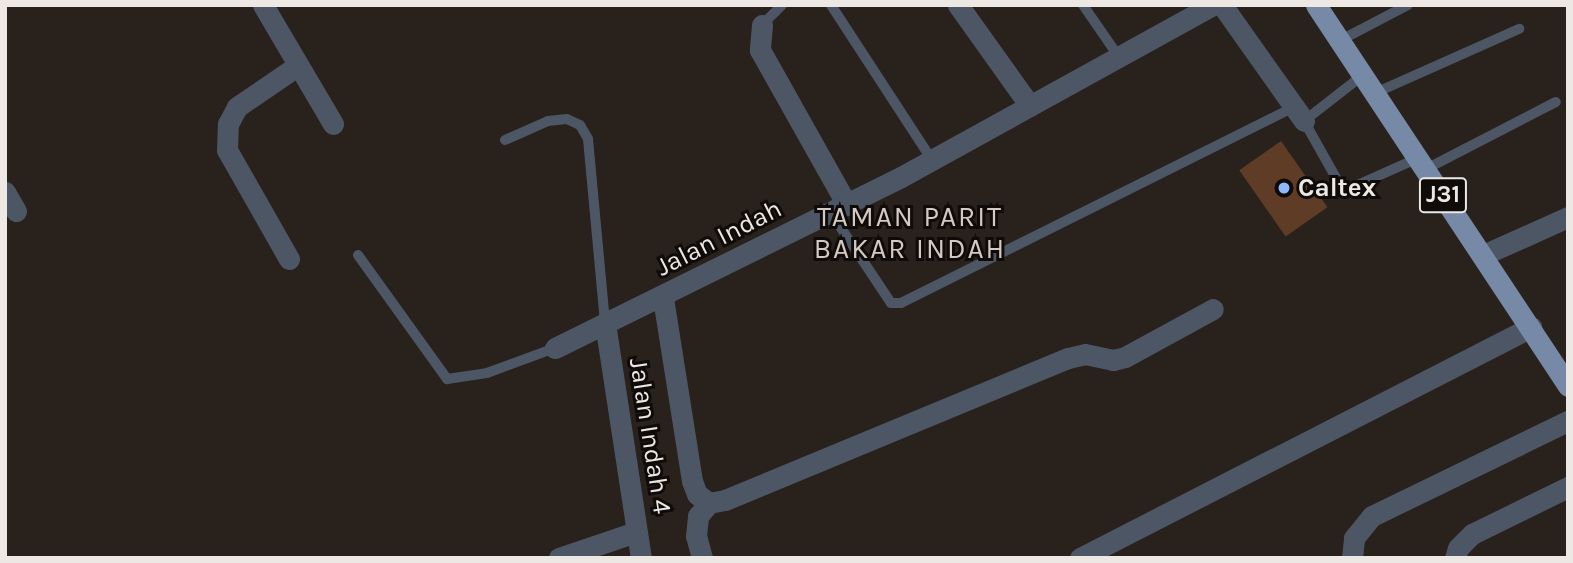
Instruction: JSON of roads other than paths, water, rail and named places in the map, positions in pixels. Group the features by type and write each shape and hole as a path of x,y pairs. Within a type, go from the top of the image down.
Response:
{"main road":[{"name":"J31","path":"1316,5 1568,386"}],"street":[{"path":"263,5 333,124"},
{"path":"958,5 1030,106"},
{"name":"Jalan Indah","path":"555,348 663,298 839,209 1213,5"},
{"path":"1222,5 1299,114"},
{"path":"762,25 760,50 839,209"},
{"path":"289,259 227,150 228,124 237,107 297,66"},
{"path":"1483,255 1568,217"},
{"path":"663,298 692,481 696,494 709,503"},
{"path":"702,558 696,536 698,516 709,503 725,500 1068,358 1085,354 1125,357 1213,309"},
{"name":"Jalan Indah 4","path":"605,323 640,558"},
{"path":"1080,558 1531,327"},
{"path":"1352,558 1354,538 1372,516 1568,421"},
{"path":"1455,558 1458,548 1472,534 1568,487"},
{"path":"559,558 636,532"}],"lane":[{"path":"762,25 782,5"},
{"path":"831,5 932,160"},
{"path":"1083,5 1119,57"},
{"path":"1339,41 1408,5"},
{"path":"1375,93 1519,29"},
{"path":"839,209 891,303 901,303 1299,114 1363,75"},
{"path":"1299,114 1345,188 1422,163 1556,102"},
{"path":"505,140 548,121 566,119 584,132 605,323"},
{"name":"Jalan Indah","path":"358,255 447,379 487,373 555,348"}],"place":[{"name":"Caltex","path":"1284,188"}],"district":[{"name":"TAMAN PARIT BAKAR INDAH","path":"910,233"}]}
